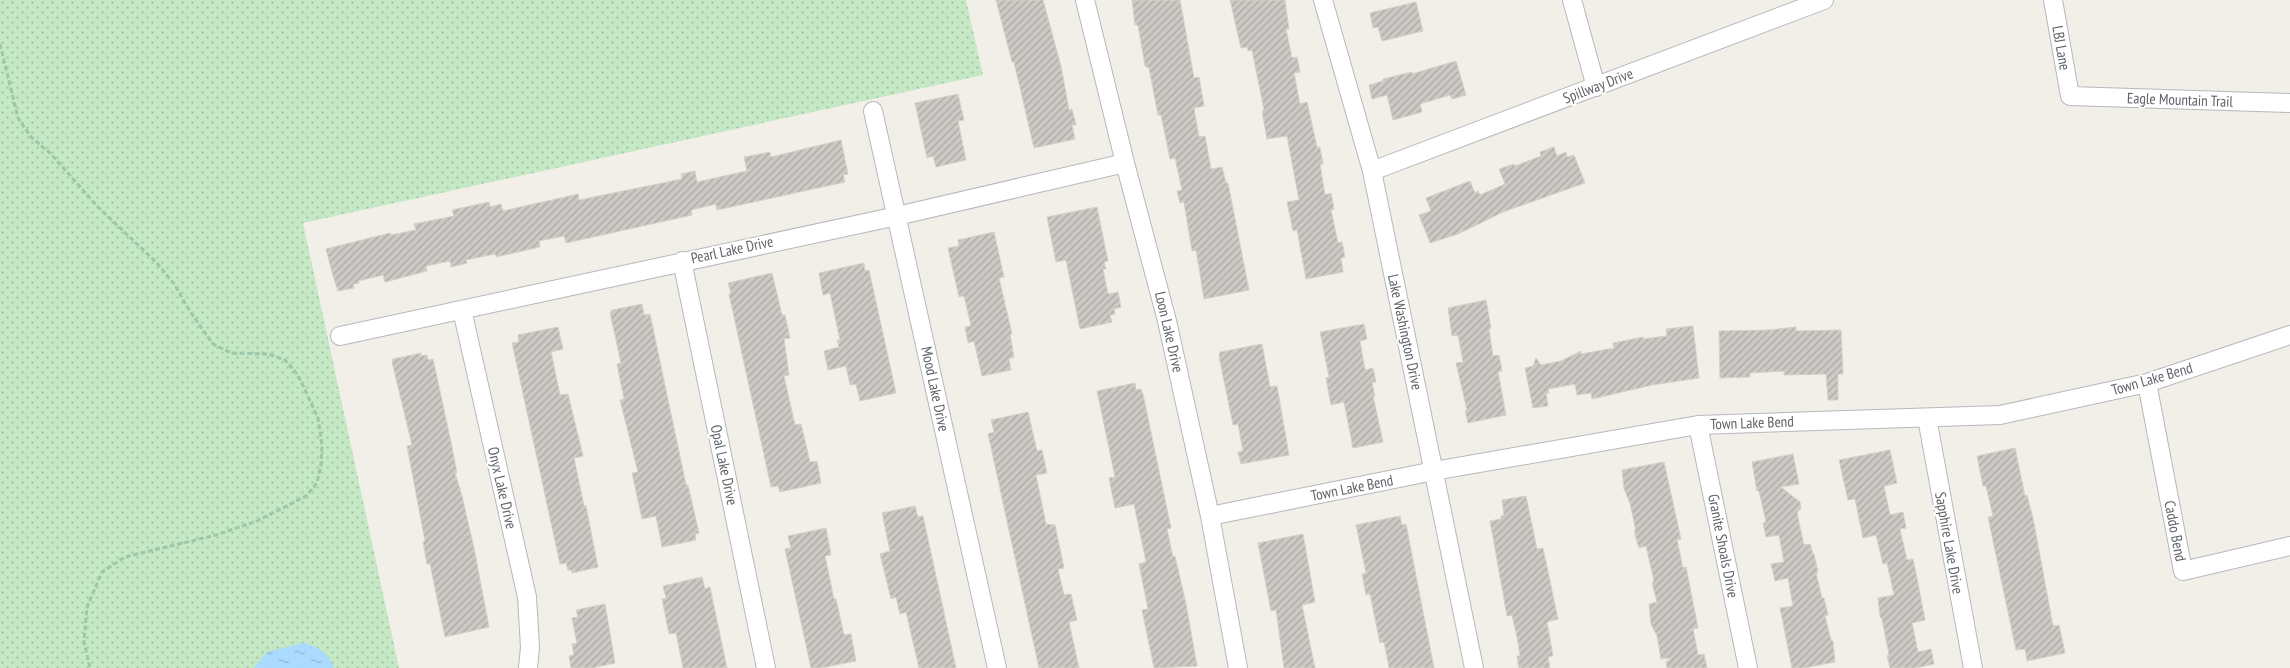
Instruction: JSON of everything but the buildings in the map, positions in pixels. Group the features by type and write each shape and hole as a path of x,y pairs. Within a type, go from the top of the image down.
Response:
{"street":[{"name":"Loon Lake Drive","path":"1085,0 1125,163 1167,321 1210,516 1238,668"},
{"name":"Lake Washington Drive","path":"1323,0 1372,171 1474,668"},
{"path":"1572,0 1596,87"},
{"name":"Spillway Drive","path":"1372,171 1824,0"},
{"name":"LBJ Lane","path":"2052,0 2070,96"},
{"name":"Eagle Mountain Trail","path":"2070,96 2290,103"},
{"name":"Mood Lake Drive","path":"873,111 997,668"},
{"name":"Pearl Lake Drive","path":"340,336 897,216 1125,163"},
{"name":"Opal Lake Drive","path":"682,261 766,668"},
{"name":"Onyx Lake Drive","path":"462,310 526,598 530,647 528,668"},
{"name":"Town Lake Bend","path":"1210,516 1434,472 1698,425 2000,415 2147,383 2290,335"},
{"name":"Caddo Bend","path":"2147,383 2183,571 2290,546"},
{"name":"Sapphire Lake Drive","path":"1927,418 1973,668"},
{"name":"Granite Shoals Drive","path":"1698,425 1748,668"}],"path":[{"path":"0,44 18,118 31,137 51,154 98,207 156,262 175,285 189,310 213,344 231,353 268,354 285,360 298,375 318,418 322,445 321,465 317,483 306,496 257,521 216,535 125,557 102,572 87,607 84,642 90,668"}],"green space":[{"path":"0,0 966,0 983,75 303,223 399,668 0,668"}],"water":[{"path":"304,643 323,651 334,668 254,668 267,652"}]}
